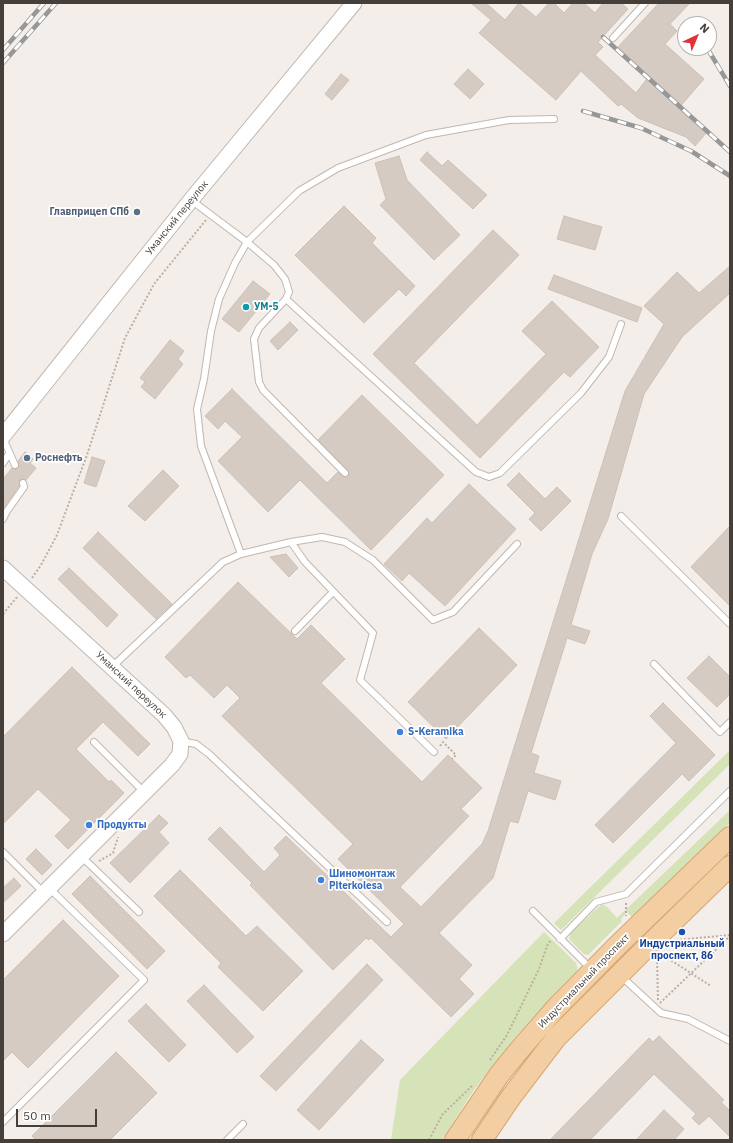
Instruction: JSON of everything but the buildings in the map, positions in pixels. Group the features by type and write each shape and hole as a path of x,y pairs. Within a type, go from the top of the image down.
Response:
{"main road":[{"name":"Индустриальный проспект","path":"454,1140 478,1103 520,1049 555,1009 730,837"},
{"name":"Индустриальный проспект","path":"482,1140 511,1097 556,1038 730,866"}],"street":[{"name":"Уманский переулок","path":"3,437 191,200 354,3"},
{"name":"Уманский переулок","path":"3,568 164,715 174,727 181,741"},
{"path":"3,934 46,891 86,860 145,793 172,765 180,754 181,741"}],"lane":[{"path":"613,38 645,3"},
{"path":"240,554 201,446 197,408 204,379 211,331 219,299 235,263 247,242 298,191 338,168 426,135 509,120 554,119"},
{"path":"191,200 247,242 274,265 285,279 289,292 286,299 258,328 254,339 259,382 263,390 345,473"},
{"path":"286,299 476,472 489,477 500,473 581,393 609,357 621,324"},
{"path":"3,437 15,465"},
{"path":"3,462 10,454"},
{"path":"3,519 11,502 24,488 23,483"},
{"path":"621,516 730,624"},
{"path":"112,667 222,562 240,554 291,542 322,537 345,542 373,560 433,620 454,612 517,544"},
{"path":"291,542 305,562 373,634 360,680 434,752"},
{"path":"294,631 333,592"},
{"path":"654,664 720,732 730,722"},
{"path":"181,741 196,744 209,754 387,922"},
{"path":"94,742 145,793"},
{"path":"558,936 596,902 626,894 730,792"},
{"path":"3,852 144,980 3,1122"},
{"path":"86,860 139,912"},
{"path":"533,912 593,971"},
{"path":"620,974 661,1013 688,1019 730,1041"},
{"path":"227,1140 243,1124"}],"path":[{"path":"3,614 41,565 57,535 87,455 124,338 154,284 210,215"},
{"path":"434,752 443,742 456,755 452,759"},
{"path":"114,853 119,836"},
{"path":"86,860 114,853"},
{"path":"626,894 626,920"},
{"path":"674,940 730,935"},
{"path":"655,1008 730,935"},
{"path":"486,1066 507,1035 539,970 547,946 551,939 558,936"},
{"path":"660,954 711,986"},
{"path":"655,1008 659,997 657,957"},
{"path":"429,1140 442,1115 474,1084"}],"green space":[{"path":"730,750 730,764 561,930 554,923"},
{"path":"730,810 730,823 633,918 627,912 621,919 622,921 588,955 584,954 569,939 571,932 602,904 607,907 617,918"},
{"path":"544,932 576,963 578,971 512,1041 474,1090 442,1140 391,1140 400,1080"}],"railway":[{"path":"3,50 44,3"},
{"path":"3,63 56,3"},
{"path":"603,37 730,152"},
{"path":"712,56 730,86"},
{"path":"583,111 641,128 691,151 730,176"}],"place":[{"name":"Главприцеп СПб","path":"137,212"},
{"name":"УМ-5","path":"246,307"},
{"name":"Роснефть","path":"27,458"},
{"name":"S-Keramika","path":"400,732"},
{"name":"Продукты","path":"89,825"},
{"name":"Шиномонтаж Piterkolesa","path":"321,880"},
{"name":"Индустриальный проспект, 86","path":"682,932"}]}
